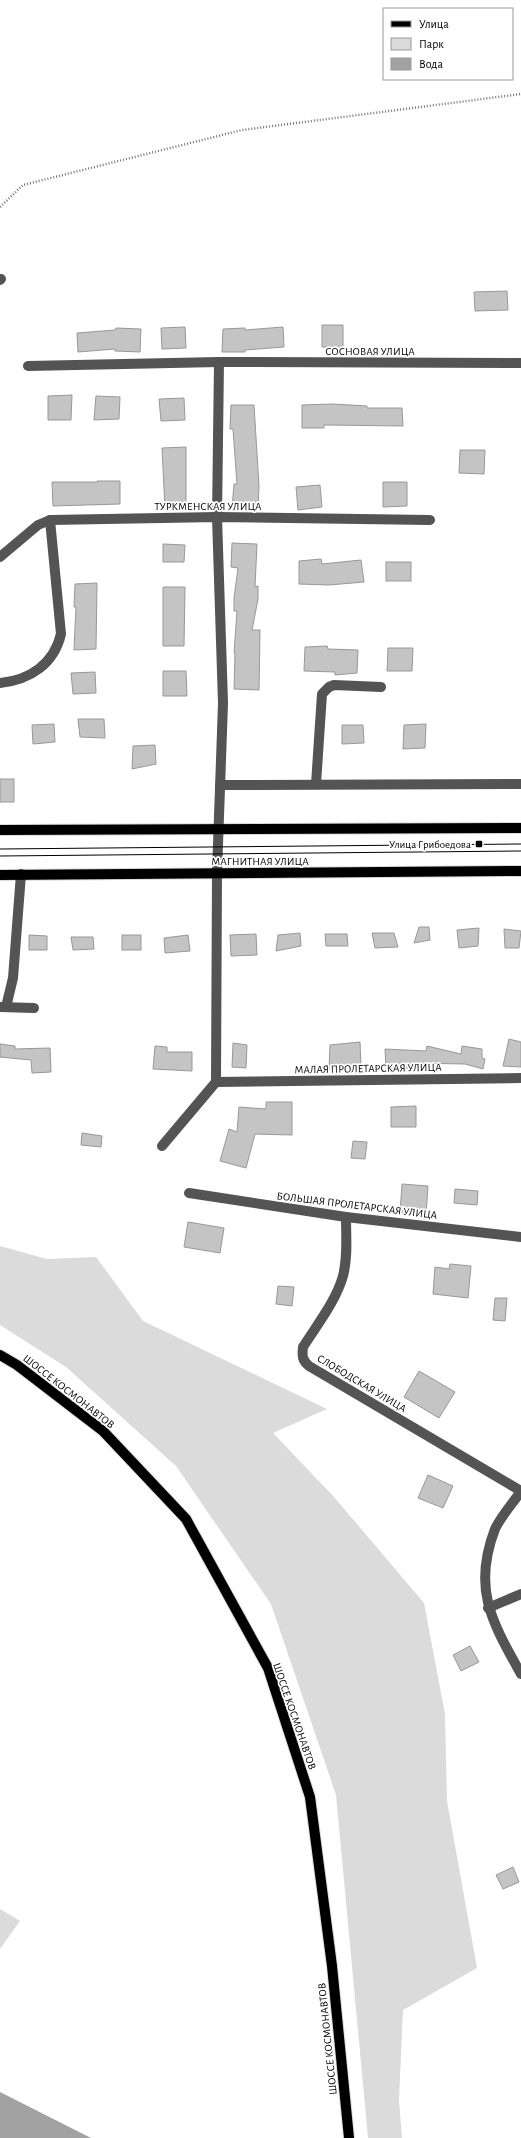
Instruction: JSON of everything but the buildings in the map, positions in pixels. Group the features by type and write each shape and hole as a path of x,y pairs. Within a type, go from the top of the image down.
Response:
{"main road":[{"path":"0,830 521,828"},
{"name":"МАГНИТНАЯ УЛИЦА","path":"0,874 521,872"},
{"name":"ШОССЕ КОСМОНАВТОВ","path":"0,1355 18,1365 103,1431 186,1518 268,1668 310,1797 332,1966 349,2138"}],"street":[{"name":"СОСНОВАЯ УЛИЦА","path":"28,366 219,362 521,363"},
{"path":"162,1146 216,1082 217,874 222,703 217,518 219,362"},
{"name":"ТУРКМЕНСКАЯ УЛИЦА","path":"0,557 38,525 50,520 217,518 430,520"},
{"path":"0,683 10,682 37,672 51,658 58,646 61,634 50,520"},
{"path":"316,784 322,694 329,687 334,686 381,687"},
{"path":"220,785 521,784"},
{"path":"21,874 13,978 3,1007 34,1008"},
{"name":"МАЛАЯ ПРОЛЕТАРСКАЯ УЛИЦА","path":"216,1082 521,1078"},
{"name":"БОЛЬШАЯ ПРОЛЕТАРСКАЯ УЛИЦА","path":"189,1193 346,1217 521,1237"},
{"name":"СЛОБОДСКАЯ УЛИЦА","path":"346,1217 346,1261 343,1277 338,1291 303,1347 302,1356 304,1362 521,1491"},
{"path":"521,1491 496,1528 487,1560 484,1583 488,1608 498,1632 521,1674"},
{"path":"488,1608 521,1594"}],"path":[{"path":"0,207 23,185 242,130 521,94"}],"green space":[{"path":"0,1246 47,1259 96,1257 143,1321 327,1409 273,1433 334,1497 424,1603 445,1714 447,1801 477,1968 403,2010 399,2101 402,2138 368,2138 336,1795 271,1604 176,1466 66,1367 0,1325"},
{"path":"0,1909 20,1921 0,1949"}],"water":[{"path":"0,2092 91,2138 0,2138"}],"tram line":[{"path":"0,849 521,844"},
{"path":"0,856 521,851"}],"place":[{"name":"Улица Грибоедова","path":"479,844"}]}
